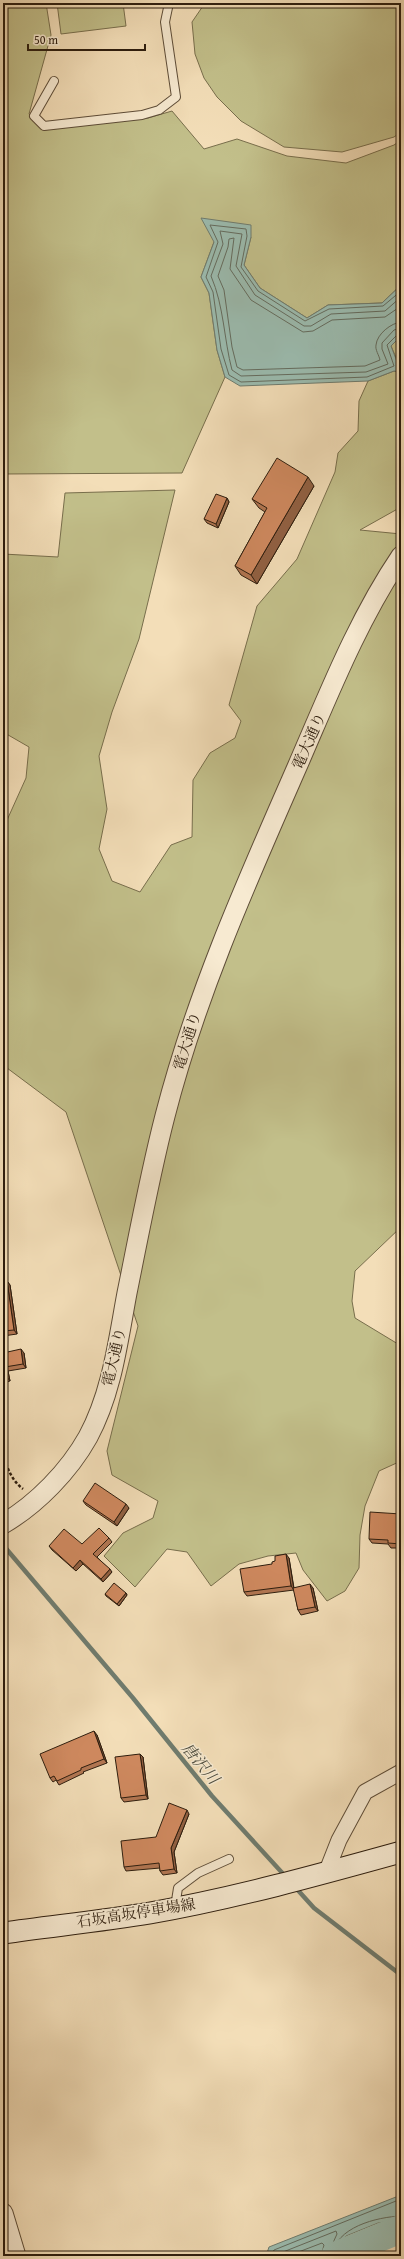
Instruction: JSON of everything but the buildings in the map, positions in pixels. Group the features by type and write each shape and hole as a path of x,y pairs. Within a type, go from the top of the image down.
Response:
{"main road":[{"path":"316,1876 401,1852"},
{"name":"石坂高坂停車場線","path":"3,1933 174,1908 316,1876"}],"street":[{"name":"電大通り","path":"5,1523 36,1499 67,1469 88,1436 100,1408 116,1350 144,1210 166,1115 187,1038 210,970 342,666 364,621 401,556"},
{"path":"316,1876 339,1840 365,1792 401,1772"},
{"path":"3,2213 16,2256"}],"lane":[{"path":"54,81 34,116 44,126 142,115 159,110 176,97 165,22 169,3"},
{"path":"174,1908 178,1888 198,1874 230,1859"}],"path":[{"path":"3,1454 9,1471 17,1485 36,1499"}],"shaded area":[{"path":"3,3 46,3 51,35 29,114 44,130 148,118 172,111 204,149 237,139 287,156 346,163 394,145 401,140 401,285 382,303 328,305 307,318 260,288 244,265 251,237 214,242 201,277 209,293 217,350 225,377 182,473 3,474"},
{"path":"57,3 123,3 126,26 61,34"},
{"path":"205,3 401,3 401,132 394,137 342,152 284,147 241,121 217,97 204,78 195,54 192,22"},
{"path":"401,336 401,369 391,346"},
{"path":"394,371 401,372 401,507 360,530 401,534 401,1227 355,1271 352,1301 355,1318 398,1344 401,1343 401,1461 379,1471 365,1506 360,1535 359,1568 345,1591 327,1601 303,1570 296,1553 268,1556 239,1564 211,1586 187,1552 167,1549 135,1587 104,1556 123,1533 153,1518 158,1501 112,1475 107,1451 138,1326 66,1112 3,1065 3,829 26,778 29,747 3,732 3,554 58,557 65,493 175,490 139,639 112,712 99,756 107,809 99,849 112,881 140,892 171,845 192,837 193,780 210,753 235,738 241,721 229,705 257,606 297,559 335,472 338,453 358,431 359,401 368,381"}],"water":[{"path":"201,218 251,225 251,237 244,265 260,288 307,318 328,305 382,303 401,285 401,336 391,346 401,372 394,371 368,381 240,386 225,377 217,350 209,293 201,277 214,242"},
{"path":"401,2195 401,2220 378,2223 346,2236 335,2256 266,2256 269,2247"}],"waterway":[{"name":"唐沢川","path":"3,1545 133,1698 212,1796 286,1877"},
{"name":"唐沢川","path":"295,1887 314,1908 401,1975"},
{"path":"335,2256 401,2229"}]}
